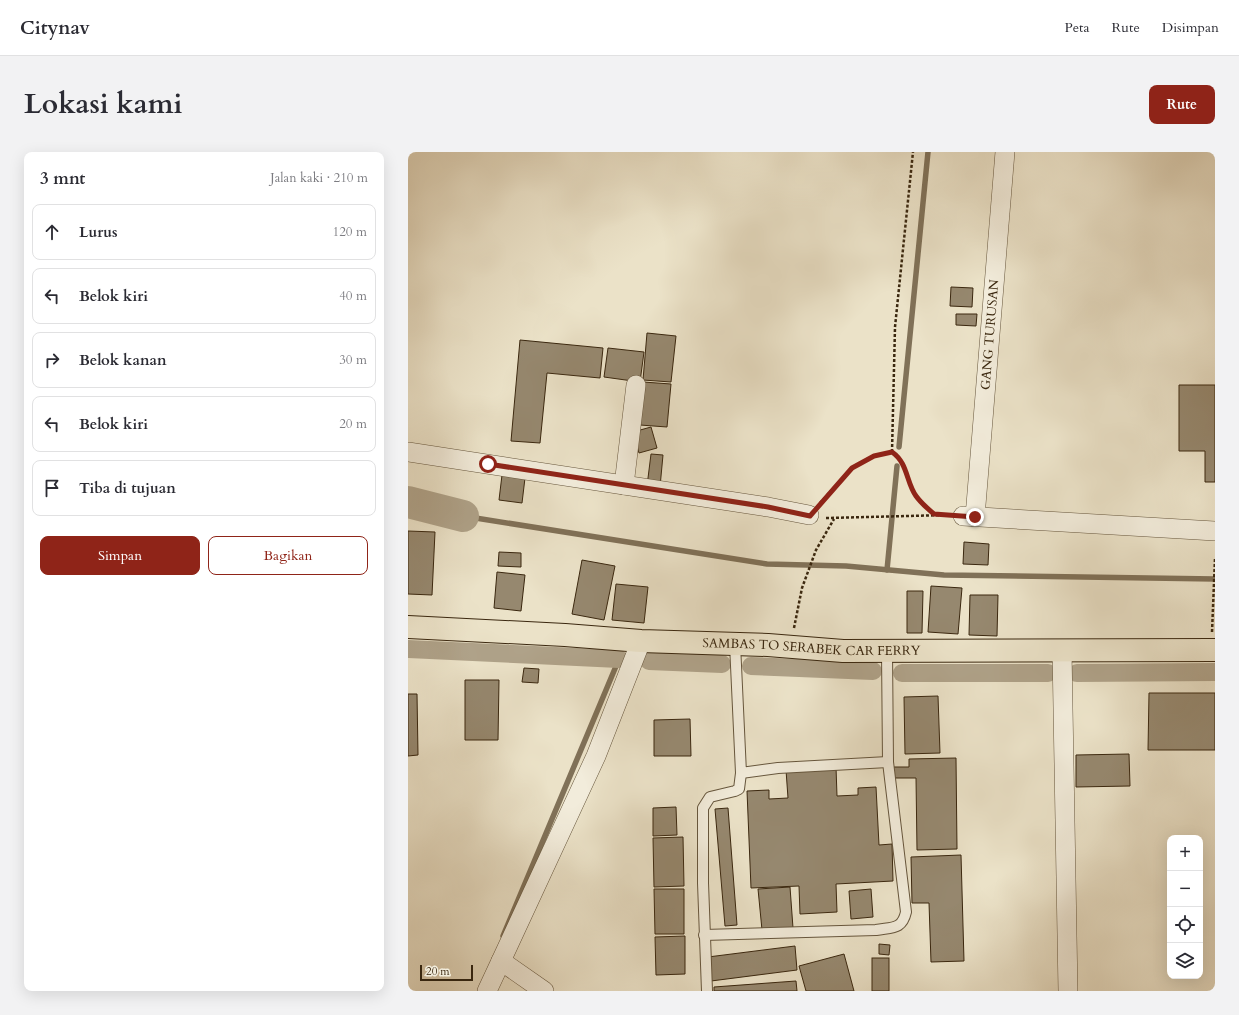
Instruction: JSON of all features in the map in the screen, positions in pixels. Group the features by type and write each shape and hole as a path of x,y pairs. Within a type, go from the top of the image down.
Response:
{"highway":[{"name":"SAMBAS TO SERABEK CAR FERRY","path":"408,627 565,635 642,641 887,652 1213,650"}],"street":[{"name":"GANG TURUSAN","path":"969,516 1005,152"},
{"path":"624,485 636,385"},
{"path":"408,452 768,507 810,516"},
{"path":"969,516 1215,531"},
{"path":"487,991 596,756 642,641"},
{"path":"1062,651 1068,991"},
{"path":"501,961 544,991"}],"lane":[{"path":"707,991 704,935 703,808 710,797 736,791 738,789 741,773 735,644"},
{"path":"704,935 876,930 898,927 904,921 906,912 888,762 887,652"},
{"path":"741,773 778,768 888,762"}],"path":[{"path":"892,452 894,327 913,152"},
{"path":"810,516 852,468 874,456 892,452 899,457 905,467 916,495 934,514"},
{"path":"790,648 802,588 816,550 834,519 934,514 969,516"},
{"path":"1213,650 1215,558"}],"building":[{"path":"951,287 973,288 972,307 950,306"},
{"path":"956,314 977,314 976,326 956,325"},
{"path":"647,333 676,336 671,382 643,380"},
{"path":"520,340 603,348 600,378 547,373 540,443 511,441"},
{"path":"608,348 644,352 640,382 604,377"},
{"path":"643,382 671,384 667,427 640,425"},
{"path":"1179,385 1215,385 1215,482 1205,482 1205,451 1179,451"},
{"path":"651,427 657,448 639,453 633,432"},
{"path":"651,454 663,455 660,487 647,486"},
{"path":"502,475 525,478 522,503 499,500"},
{"path":"408,531 435,532 432,595 408,594"},
{"path":"964,542 989,544 988,565 963,564"},
{"path":"499,552 521,553 521,567 498,566"},
{"path":"582,560 615,566 604,620 572,614"},
{"path":"497,572 525,575 521,611 494,608"},
{"path":"616,584 648,587 644,623 612,620"},
{"path":"931,586 962,588 958,634 928,632"},
{"path":"907,591 923,591 922,633 907,633"},
{"path":"970,595 998,595 997,636 969,635"},
{"path":"524,668 539,669 538,683 522,682"},
{"path":"465,680 499,680 498,740 465,740"},
{"path":"1149,693 1215,693 1215,750 1148,750"},
{"path":"408,694 417,694 418,755 408,756"},
{"path":"938,696 940,753 905,754 904,697"},
{"path":"690,719 691,756 654,756 654,720"},
{"path":"1129,754 1130,786 1076,787 1076,755"},
{"path":"956,758 957,849 917,850 916,778 892,778 892,767 909,767 909,759"},
{"path":"836,767 837,796 858,795 858,788 876,787 879,845 892,844 893,881 836,884 837,912 800,914 799,886 751,888 747,791 769,790 769,799 788,798 786,770"},
{"path":"676,807 677,835 653,836 653,808"},
{"path":"728,808 737,925 725,926 715,809"},
{"path":"683,837 684,886 654,887 653,838"},
{"path":"961,855 964,961 931,962 929,903 912,903 911,857"},
{"path":"790,887 793,928 762,930 758,889"},
{"path":"654,889 684,889 684,934 655,934"},
{"path":"871,889 873,917 851,919 849,891"},
{"path":"685,936 685,974 656,975 655,937"},
{"path":"879,944 890,945 889,955 879,954"},
{"path":"795,946 797,970 711,981 708,957"},
{"path":"844,954 854,991 806,991 799,966"},
{"path":"872,958 889,958 889,991 872,991"},
{"path":"796,981 797,991 714,991 714,987"}],"waterway":[{"path":"899,447 928,152"},
{"path":"887,570 897,466"},
{"path":"408,502 463,516"},
{"path":"463,516 767,564 846,566 944,575 1215,579"},
{"path":"408,649 619,659"},
{"path":"503,936 619,659"},
{"path":"649,661 722,664"},
{"path":"751,666 873,671"},
{"path":"1077,673 1215,672"},
{"path":"902,673 1048,673"}],"route":[{"path":"488,464 768,507 810,516 821,501 852,468 874,456 892,452 899,457 905,467 916,495 934,514 975,517"}]}
